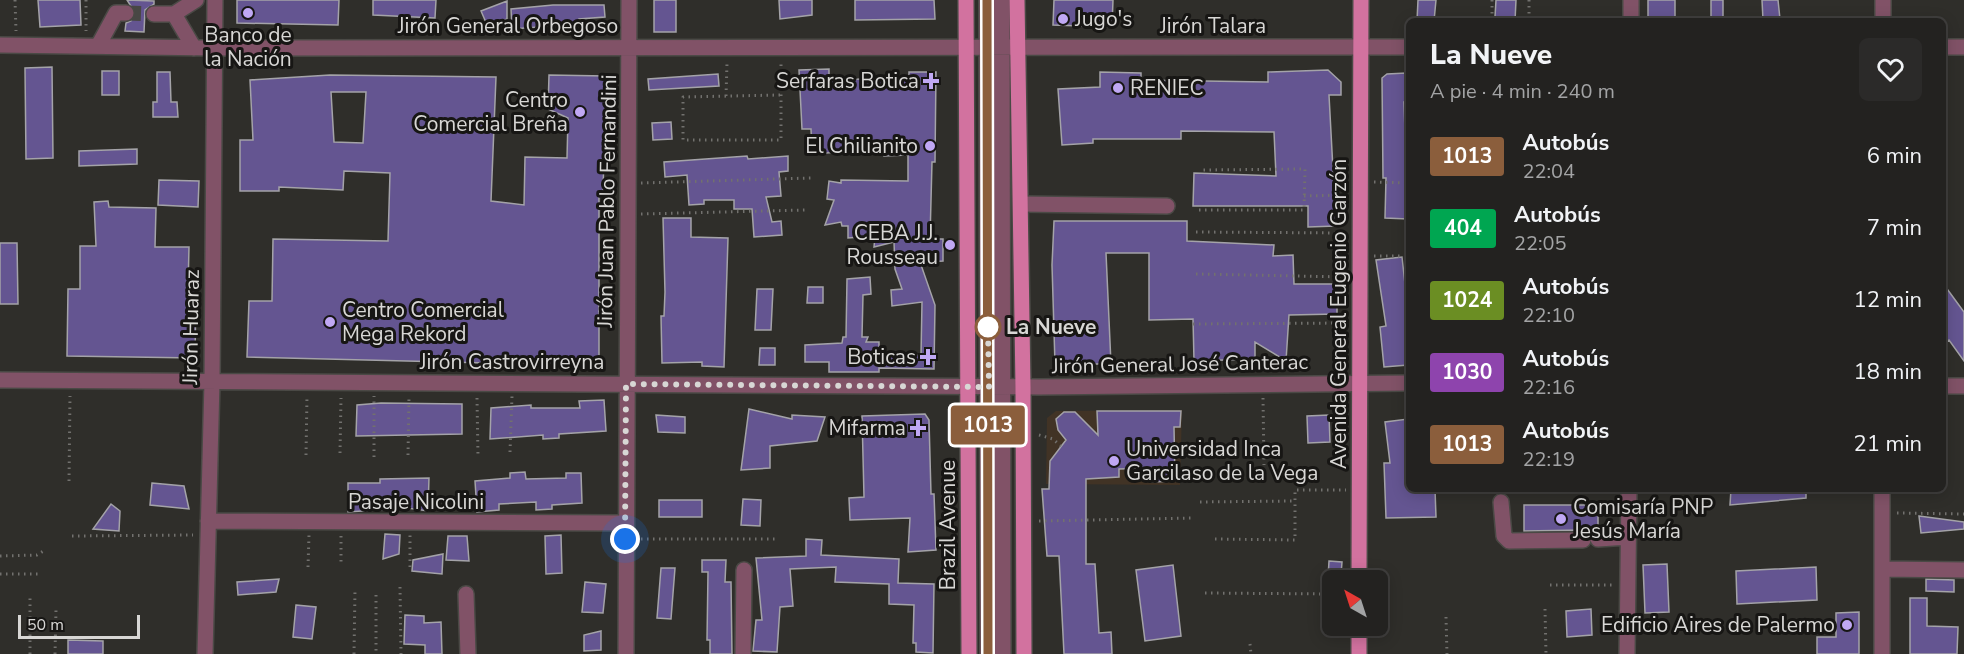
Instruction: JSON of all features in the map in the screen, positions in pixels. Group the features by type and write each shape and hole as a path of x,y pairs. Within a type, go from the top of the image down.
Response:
{"main road":[{"name":"Brazil Avenue","path":"966,0 969,654"},
{"name":"Brazil Avenue","path":"1017,0 1002,47 1021,204 1024,654"},
{"name":"Avenida General Eugenio Garzón","path":"1359,570 1361,0"},
{"path":"1359,636 1359,654"}],"street":[{"path":"154,14 174,14 196,0"},
{"name":"Jirón Huaraz","path":"205,654 212,382 215,0"},
{"name":"Jirón Juan Pablo Fernandini","path":"626,654 624,523 629,0"},
{"name":"Brazil Avenue","path":"987,0 1002,47"},
{"name":"Brazil Avenue","path":"988,654 996,387 1002,0"},
{"path":"1631,0 1631,18"},
{"path":"1882,18 1883,0"},
{"path":"92,46 116,13 126,13"},
{"path":"174,14 194,48"},
{"name":"Jirón General Orbegoso","path":"0,45 194,48 1002,47"},
{"name":"Jirón Talara","path":"1002,47 1406,47"},
{"path":"1946,47 1964,47"},
{"path":"1021,204 1167,206"},
{"name":"Jirón Castrovirreyna","path":"0,380 1023,387"},
{"name":"Jirón General José Canterac","path":"1023,387 1406,383"},
{"path":"1946,386 1964,386"},
{"name":"Brazil Avenue","path":"996,387 1003,654"},
{"path":"1627,654 1629,492"},
{"path":"1882,492 1882,654"},
{"path":"1501,502 1504,536 1509,541 1628,537"},
{"name":"Pasaje Nicolini","path":"208,528 309,522 624,523"},
{"path":"1883,569 1964,570"},
{"path":"743,654 744,570"},
{"path":"466,594 468,654"}],"path":[{"path":"15,0 16,45"},
{"path":"86,0 92,46"},
{"path":"1492,0 1492,18"},
{"path":"1529,0 1529,18"},
{"path":"726,96 727,46"},
{"path":"780,95 683,97 683,140 780,140 781,46"},
{"path":"1199,210 1304,210 1305,169 1203,170"},
{"path":"628,183 811,178"},
{"path":"1304,195 1406,183"},
{"path":"627,213 805,210"},
{"path":"1196,232 1360,233"},
{"path":"1360,256 1406,256"},
{"path":"1196,274 1360,277"},
{"path":"1193,324 1360,323"},
{"path":"69,481 70,381"},
{"path":"306,454 308,382"},
{"path":"340,453 342,382"},
{"path":"374,383 374,457"},
{"path":"408,455 410,383"},
{"path":"477,383 477,456"},
{"path":"510,452 513,383"},
{"path":"1263,384 1264,465"},
{"path":"1037,432 1041,437 1053,440 1061,446"},
{"path":"1215,539 1295,540 1295,490 1359,490"},
{"path":"1200,502 1295,501"},
{"path":"1882,513 1964,514"},
{"path":"1024,522 1193,518"},
{"path":"308,567 309,522"},
{"path":"340,522 341,565"},
{"path":"410,567 411,523"},
{"path":"72,536 208,528"},
{"path":"625,539 777,539"},
{"path":"0,556 37,555 45,549"},
{"path":"0,574 41,574"},
{"path":"1550,585 1628,585"},
{"path":"400,587 400,654"},
{"path":"354,654 355,590"},
{"path":"1205,593 1322,594"},
{"path":"376,595 376,654"},
{"path":"30,598 30,654"},
{"path":"1545,609 1546,654"},
{"path":"55,654 56,610"},
{"path":"1446,617 1447,654"},
{"path":"1250,644 1251,654"}],"shaded area":[{"name":"Universidad Inca Garcilaso de la Vega","path":"1182,410 1180,485 1046,484 1047,418 1056,411"}],"building":[{"path":"38,0 80,0 81,25 40,27"},
{"path":"127,0 154,1 154,4 145,10 144,32 125,31 126,23 131,21 136,14"},
{"path":"237,0 339,0 338,25 237,23"},
{"path":"373,0 436,0 435,18 373,15"},
{"path":"654,0 676,0 676,32 654,32"},
{"path":"779,0 812,0 812,15 780,19"},
{"path":"855,0 934,0 935,19 855,20"},
{"path":"1054,0 1113,0 1112,27 1053,25"},
{"path":"1418,0 1436,0 1434,18 1417,18"},
{"path":"1496,0 1516,0 1515,18 1495,17"},
{"path":"1648,0 1675,0 1675,18 1648,18"},
{"path":"1711,0 1723,0 1723,18 1711,18"},
{"path":"1762,0 1778,0 1780,18 1763,18"},
{"path":"507,1 507,19 488,27 481,11"},
{"path":"553,5 604,5 605,17 579,19 579,24 512,29 511,9"},
{"path":"52,67 53,158 26,159 25,68"},
{"path":"829,69 829,81 909,76 909,72 936,72 935,162 932,162 930,239 943,239 943,261 920,262 935,305 934,369 879,368 879,372 829,372 829,362 805,362 805,345 842,343 843,337 846,337 847,279 870,277 871,294 863,295 862,337 868,337 866,342 879,342 879,355 921,355 922,302 892,306 891,290 902,289 895,269 894,242 874,247 875,236 848,238 848,226 842,226 841,222 825,225 834,200 827,199 829,181 841,183 841,180 908,181 908,155 884,156 884,149 812,154 811,129 802,129 799,70"},
{"path":"1328,70 1341,82 1341,95 1329,95 1336,226 1308,227 1308,206 1193,206 1194,173 1276,176 1274,132 1181,131 1181,139 1093,139 1093,143 1062,145 1058,89 1100,87 1100,72 1141,73 1141,80 1268,82 1268,72"},
{"path":"102,71 119,71 119,95 102,95"},
{"path":"157,72 170,72 171,102 177,102 178,117 153,117 153,102 157,102"},
{"path":"1406,73 1406,102 1404,102 1406,219 1385,218 1386,178 1383,178 1382,78 1387,74"},
{"path":"718,74 719,86 649,90 648,79"},
{"path":"330,75 496,77 491,201 524,205 525,157 567,158 568,118 548,109 549,75 606,76 603,193 599,193 599,363 488,363 247,357 249,301 272,301 273,239 388,241 390,173 344,171 343,190 279,187 279,191 240,191 240,140 253,140 250,80","holes":["331,92 366,92 363,143 334,142"]},
{"path":"671,122 672,139 653,140 652,123"},
{"path":"137,149 137,164 79,166 79,151"},
{"path":"747,156 748,159 788,156 788,171 779,172 781,196 766,197 772,222 781,221 782,235 754,237 752,209 734,209 734,200 704,200 704,204 689,205 687,175 665,177 664,162"},
{"path":"159,180 199,181 198,207 158,205"},
{"path":"108,201 109,207 156,208 155,247 189,247 188,290 196,291 195,358 67,356 68,289 80,289 80,246 96,246 94,202"},
{"path":"663,218 691,218 691,237 728,238 724,367 702,366 702,362 662,363 661,316 664,316 665,292"},
{"path":"1054,221 1187,221 1187,241 1274,245 1273,256 1293,255 1294,284 1337,284 1337,314 1289,315 1286,361 1255,342 1255,359 1194,361 1193,319 1149,320 1149,253 1106,253 1111,364 1055,364 1052,265"},
{"path":"0,243 17,243 18,304 0,304"},
{"path":"1402,257 1406,293 1406,365 1384,367 1380,327 1386,326 1376,260"},
{"path":"808,287 823,287 823,303 807,303"},
{"path":"1946,287 1964,312 1964,361 1949,340 1946,342"},
{"path":"757,289 773,289 771,330 755,330"},
{"path":"760,348 775,348 775,365 759,365"},
{"path":"604,400 606,431 559,434 559,438 543,439 543,435 490,439 491,408 531,405 531,408 580,408 579,401"},
{"path":"462,404 462,434 356,436 357,405"},
{"path":"749,409 792,419 792,415 825,417 817,441 770,446 770,468 741,470"},
{"path":"1097,411 1181,411 1180,427 1174,427 1175,481 1152,482 1152,468 1119,469 1119,477 1086,479 1086,564 1095,564 1099,633 1111,632 1112,654 1064,654 1059,556 1047,556 1042,489 1049,489 1050,461 1066,440 1058,430 1056,419 1064,412 1075,412 1098,435"},
{"path":"925,414 929,420 931,494 934,494 936,550 908,552 910,518 850,520 849,498 864,497 862,416"},
{"path":"656,415 685,417 685,433 658,432"},
{"path":"1329,415 1330,442 1308,443 1307,416"},
{"path":"1406,419 1406,492 1435,492 1436,517 1386,518 1384,463 1390,463 1385,422"},
{"path":"525,472 526,479 566,478 566,473 581,473 582,503 552,505 552,509 536,510 536,502 499,504 499,510 477,512 475,481 510,478 510,473"},
{"path":"429,478 428,511 407,508 348,512 348,483 380,483 380,479"},
{"path":"152,483 184,486 189,509 150,505"},
{"path":"1731,492 1806,492 1806,498 1730,505"},
{"path":"743,499 761,500 760,526 741,525"},
{"path":"659,500 702,500 702,517 659,517"},
{"path":"111,504 120,511 119,531 93,529"},
{"name":"Comisaría PNP Jesús María","path":"1524,505 1598,505 1598,529 1590,534 1583,530 1524,531"},
{"path":"1919,516 1964,522 1964,529 1921,533"},
{"path":"385,534 400,535 399,554 383,559"},
{"path":"561,535 562,573 546,574 545,536"},
{"path":"448,536 467,536 469,561 446,560"},
{"path":"806,539 822,540 821,555 899,559 898,583 934,584 933,653 916,652 916,643 913,643 914,605 889,604 889,584 835,582 836,567 790,569 793,606 780,607 777,652 753,651 756,620 762,620 756,558 806,556"},
{"path":"443,554 442,574 412,571 413,560"},
{"path":"702,560 726,560 725,582 731,582 732,654 710,654 710,640 707,640 708,572 702,572"},
{"path":"1329,561 1342,562 1341,570 1328,570"},
{"path":"1667,564 1669,612 1645,613 1643,565"},
{"path":"1173,565 1181,636 1145,641 1136,570"},
{"path":"1816,567 1817,600 1737,604 1736,571"},
{"path":"661,568 675,568 671,619 657,618"},
{"path":"279,579 276,592 238,595 237,582"},
{"path":"1926,579 1954,580 1954,592 1926,591"},
{"path":"585,582 606,584 603,613 582,612"},
{"path":"1910,598 1927,598 1927,626 1958,627 1957,654 1910,654"},
{"path":"296,605 316,607 312,639 293,637"},
{"path":"1591,609 1592,635 1567,637 1566,611"},
{"name":"Edificio Aires de Palermo","path":"1859,612 1859,654 1817,654 1817,637 1836,637 1836,613"},
{"path":"405,615 424,616 424,623 441,622 442,654 425,654 425,645 404,644"},
{"path":"601,631 601,650 584,651 584,635"},
{"path":"68,640 103,641 103,654 68,654"}],"tunnel":[{"path":"126,13 154,14"}],"bus line":[{"name":"1013","path":"987,0 988,654"}],"place":[{"name":"Banco de la Nación","path":"248,13"},
{"name":"Jugo's","path":"1063,19"},
{"name":"Serfaras Botica","path":"931,81"},
{"name":"RENIEC","path":"1118,88"},
{"name":"Centro Comercial Breña","path":"580,112"},
{"name":"El Chilianito","path":"930,146"},
{"name":"CEBA J.J. Rousseau","path":"950,245"},
{"name":"Centro Comercial Mega Rekord","path":"330,322"},
{"name":"La Nueve","path":"988,327"},
{"name":"Boticas","path":"928,357"},
{"name":"Mifarma","path":"918,428"},
{"name":"Universidad Inca Garcilaso de la Vega","path":"1114,461"},
{"name":"Comisaría PNP Jesús María","path":"1561,519"},
{"name":"Edificio Aires de Palermo","path":"1847,625"}],"route":[{"path":"625,539 626,384 989,387 988,325 988,327"}]}
